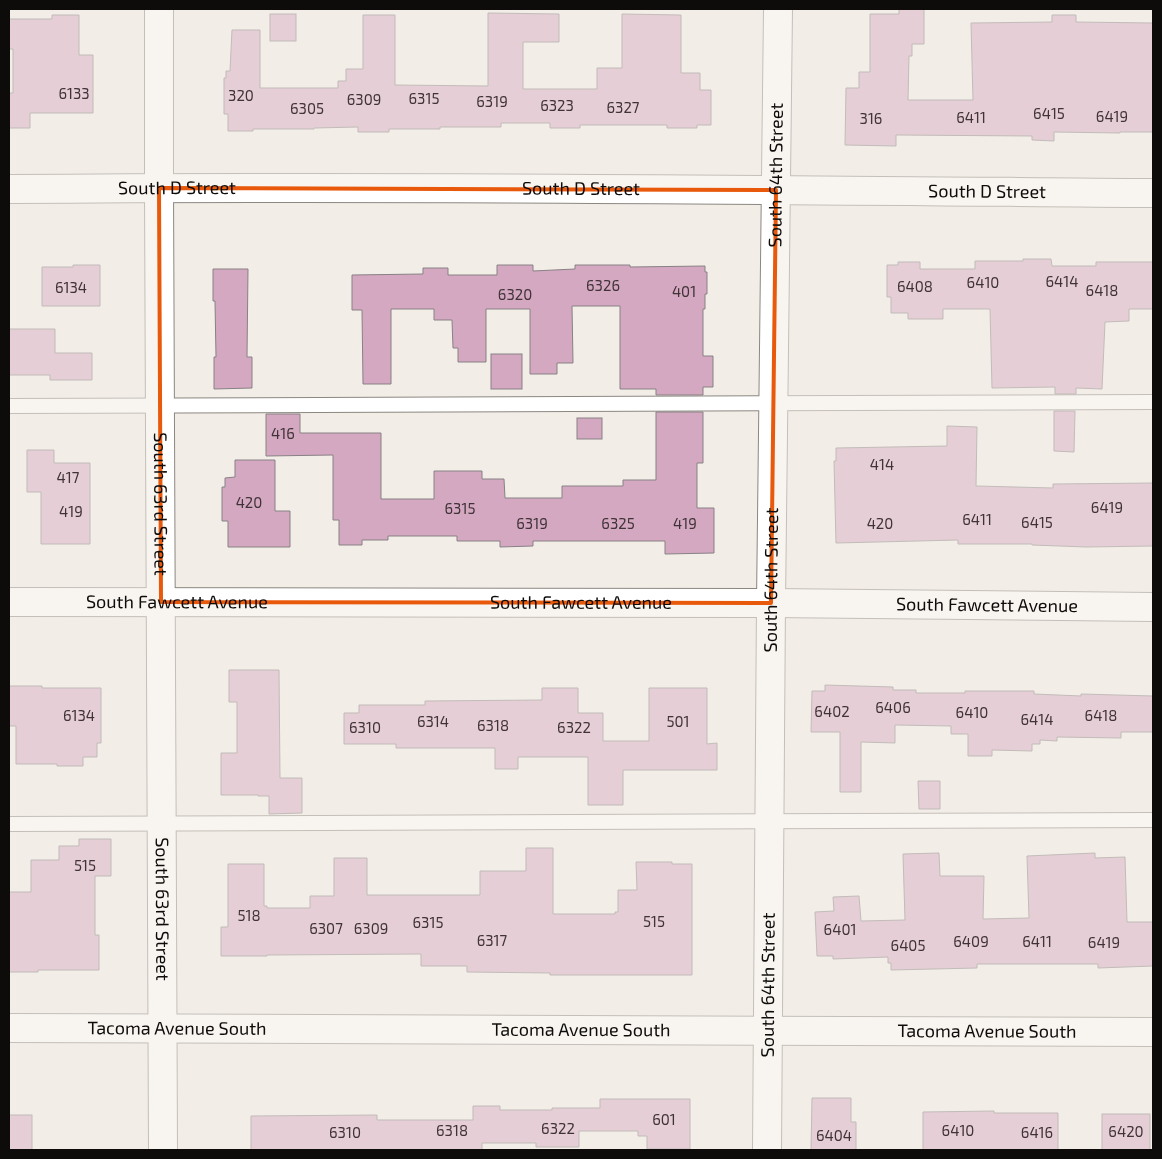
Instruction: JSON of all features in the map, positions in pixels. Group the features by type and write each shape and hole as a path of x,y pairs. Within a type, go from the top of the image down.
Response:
{"street":[{"name":"South 63rd Street","path":"159,9 163,1150"},
{"name":"South 64th Street","path":"767,1150 778,9"},
{"name":"South D Street","path":"9,189 1153,192"},
{"name":"South Fawcett Avenue","path":"9,602 771,603 1153,607"},
{"name":"Tacoma Avenue South","path":"9,1028 1153,1032"}],"lane":[{"path":"9,406 1153,402"},
{"path":"9,824 1153,820"}],"highlighted area":[{"path":"159,188 776,190 771,603 161,602"}],"building":[{"path":"899,9 924,9 924,44 912,44 912,56 909,56 908,100 973,100 971,23 1052,22 1052,15 1076,15 1076,22 1153,23 1153,132 1054,132 1054,141 1032,140 1032,136 896,135 896,146 845,145 846,88 859,88 859,72 870,72 870,14 899,14"},
{"path":"488,13 559,14 559,42 523,42 523,89 597,89 597,68 622,68 622,14 681,15 681,73 700,73 700,90 711,90 711,125 697,125 697,128 667,128 667,125 580,125 580,128 550,128 550,123 501,123 501,127 389,129 389,132 358,132 358,127 228,131 228,114 224,114 224,78 226,78 226,71 230,71 232,30 260,30 260,88 338,88 338,81 346,81 346,69 363,69 363,15 395,15 395,85 488,86"},
{"path":"270,14 296,14 296,41 270,41"},
{"path":"52,15 79,15 79,55 93,55 93,113 30,113 30,128 9,128 9,93 13,93 13,49 9,49 9,19 52,19"},
{"path":"1023,259 1051,259 1052,266 1096,266 1096,262 1153,262 1153,309 1129,309 1129,321 1105,322 1102,389 1076,388 1076,394 1055,394 1055,387 992,388 990,309 943,309 943,319 908,319 908,313 891,313 891,297 887,297 887,265 898,265 898,262 920,262 920,269 975,269 975,261 1023,261"},
{"path":"73,265 100,265 100,306 42,306 42,267 73,267"},
{"path":"497,265 533,265 533,271 575,269 575,265 630,265 630,267 705,266 705,272 707,272 707,294 705,294 705,309 703,309 703,356 713,356 713,387 703,387 703,395 656,395 656,389 620,389 620,306 572,306 573,363 557,363 557,374 530,374 530,309 486,309 486,362 458,362 458,348 453,348 452,320 434,320 434,309 391,309 391,384 363,384 362,310 352,310 352,275 423,274 423,268 448,268 448,275 497,275"},
{"path":"213,269 248,269 247,357 252,357 252,388 214,389 214,357 216,357"},
{"path":"9,329 55,329 55,353 92,353 92,380 50,380 50,375 9,375"},
{"path":"491,354 522,354 522,389 491,389"},
{"path":"1054,411 1075,411 1074,452 1054,451"},
{"path":"656,412 703,412 703,463 697,463 697,508 714,508 714,553 665,554 665,541 533,541 533,546 500,547 500,541 457,541 457,536 388,536 388,540 362,540 362,545 339,545 339,520 333,520 333,455 266,456 266,414 300,414 300,433 381,433 381,499 434,499 434,471 482,471 482,479 504,479 505,498 562,498 562,486 623,486 623,480 656,480"},
{"path":"577,418 602,418 602,439 577,439"},
{"path":"947,426 977,427 976,486 1053,488 1053,484 1153,483 1153,546 1087,547 1032,544 958,544 958,540 836,543 834,461 836,461 836,448 947,446"},
{"path":"27,450 54,450 54,463 90,463 90,544 41,544 41,492 27,492"},
{"path":"235,460 275,460 275,511 290,511 290,547 228,547 228,521 222,521 222,487 225,487 225,478 235,477"},
{"path":"229,670 279,670 280,778 302,778 302,813 269,814 269,796 221,795 221,753 237,753 237,702 229,702"},
{"path":"825,685 893,687 893,690 916,690 916,693 1034,691 1034,694 1081,696 1081,694 1153,696 1153,732 1121,732 1121,738 1057,737 1057,741 1040,740 1040,744 1032,744 1032,751 992,750 992,756 968,756 968,734 951,734 951,726 895,725 895,743 861,742 861,792 840,792 840,732 811,732 812,691 825,691"},
{"path":"9,686 101,688 101,743 97,743 97,757 83,757 83,766 16,764 16,726 9,726"},
{"path":"542,688 578,688 578,713 603,713 603,741 649,741 649,688 707,688 707,744 717,743 717,770 623,770 623,805 588,805 588,757 518,757 518,769 495,769 495,748 396,748 396,744 344,744 344,713 359,713 359,705 425,705 425,701 542,700"},
{"path":"918,781 940,781 940,809 919,809"},
{"path":"79,839 111,839 111,876 95,876 95,935 99,935 99,970 9,972 9,892 31,892 31,860 59,860 59,846 79,846"},
{"path":"526,848 553,848 553,914 615,914 615,912 618,912 618,890 637,890 636,862 692,864 692,975 550,975 550,973 467,972 467,966 421,966 421,954 221,956 221,927 228,927 228,864 264,864 264,906 267,906 267,908 310,908 310,896 334,896 334,858 367,858 367,895 480,895 480,871 526,871"},
{"path":"939,853 940,876 984,876 983,919 1029,918 1027,856 1095,853 1095,858 1125,857 1127,922 1153,922 1153,966 1098,968 1098,964 977,964 977,968 891,970 891,963 888,963 888,957 833,959 833,956 817,956 815,912 834,911 833,897 859,896 861,921 905,920 903,854"},
{"path":"812,1098 851,1098 851,1122 856,1122 856,1150 811,1150"},
{"path":"600,1099 690,1099 690,1149 647,1149 647,1136 638,1136 638,1131 579,1131 579,1147 536,1147 536,1143 482,1143 482,1150 251,1150 251,1116 377,1115 377,1120 473,1120 473,1106 500,1106 500,1110 600,1108"},
{"path":"994,1111 994,1113 1058,1113 1058,1150 923,1150 923,1112"},
{"path":"1102,1114 1150,1114 1150,1150 1102,1150"},
{"path":"9,1115 32,1115 32,1150 9,1150"}]}
